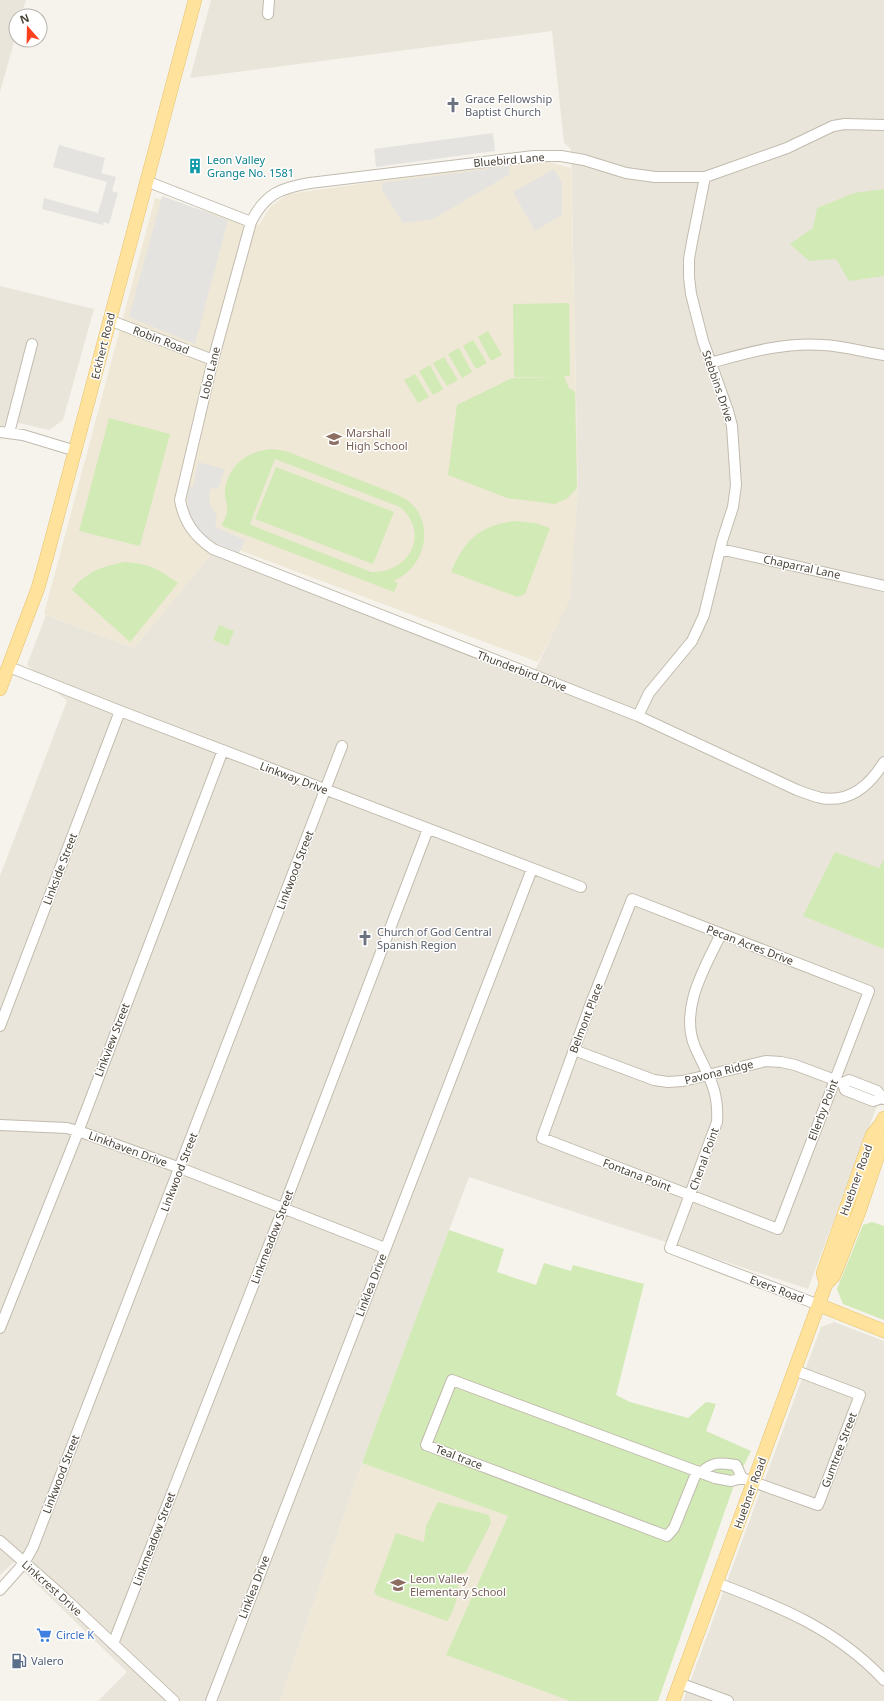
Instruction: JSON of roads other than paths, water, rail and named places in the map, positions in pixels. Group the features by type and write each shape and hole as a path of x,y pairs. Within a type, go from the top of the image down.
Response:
{"main road":[{"name":"Eckhert Road","path":"0,689 38,588 76,451 109,320 195,0"},
{"name":"Huebner Road","path":"672,1701 717,1583 748,1480 794,1370 826,1284 834,1276 859,1212 884,1138 883,1121"},
{"name":"Huebner Road","path":"826,1284 823,1273 872,1135 883,1121"},
{"name":"Evers Road","path":"818,1305 884,1331"}],"street":[{"path":"268,14 269,0"},
{"name":"Bluebird Lane","path":"251,222 257,209 268,197 288,187 310,183 534,156 562,156 584,160 626,172 655,177 706,177 787,148 832,126 845,124 884,124"},
{"name":"Stebbins Drive","path":"638,716 649,693 697,633 704,614 720,549 734,502 736,475 732,426 710,363 695,311 690,277 689,259 706,177"},
{"path":"146,181 251,222"},
{"name":"Lobo Lane","path":"188,525 182,513 180,500 213,360 251,222"},
{"name":"Robin Road","path":"109,320 213,360"},
{"path":"32,344 4,432 49,442 76,451"},
{"path":"710,363 760,350 801,344 838,346 884,355"},
{"name":"Thunderbird Drive","path":"188,525 197,537 212,548 638,716 797,790 820,798 836,799 851,796 871,781 884,762"},
{"name":"Chaparral Lane","path":"720,549 884,586"},
{"name":"Linkway Drive","path":"9,667 120,711 581,887"},
{"name":"Linkside Street","path":"0,1026 120,711"},
{"name":"Linkwood Street","path":"0,1590 24,1563 33,1547 342,746"},
{"name":"Linkview Street","path":"0,1328 78,1132 223,750"},
{"name":"Linkmeadow Street","path":"113,1644 283,1209 428,829"},
{"name":"Linklea Drive","path":"210,1701 532,869"},
{"name":"Pecan Acres Drive","path":"632,899 869,992"},
{"name":"Belmont Place","path":"542,1138 632,899"},
{"name":"Chenal Point","path":"670,1248 691,1196 717,1122 717,1100 709,1075 692,1039 690,1017 692,1000 703,971 721,934"},
{"name":"Ellerby Point","path":"778,1229 838,1082 869,992"},
{"name":"Pavona Ridge","path":"574,1050 654,1080 675,1082 766,1061 781,1062 795,1065 838,1082 849,1080 877,1091 883,1098"},
{"name":"Linkhaven Drive","path":"0,1125 67,1128 84,1133 180,1168 385,1248"},
{"name":"Fontana Point","path":"542,1138 778,1229"},
{"name":"Evers Road","path":"670,1248 818,1305"},
{"name":"Gumtree Street","path":"748,1480 818,1505 860,1395 794,1370"},
{"name":"Teal trace","path":"699,1471 674,1528 667,1536 426,1445 452,1380 699,1471 715,1478 731,1481 748,1480"},
{"path":"699,1471 709,1465 722,1463 736,1465 748,1480"},
{"name":"Linkcrest Drive","path":"0,1541 174,1701"},
{"path":"717,1583 798,1616 826,1632 858,1656 884,1680"},
{"path":"679,1683 728,1701"}],"place":[{"name":"Grace Fellowship Baptist Church","path":"453,105"},
{"name":"Leon Valley Grange No. 1581","path":"195,166"},
{"name":"Marshall High School","path":"334,439"},
{"name":"Church of God Central Spanish Region","path":"365,938"},
{"name":"Leon Valley Elementary School","path":"398,1585"},
{"name":"Circle K","path":"44,1635"},
{"name":"Valero","path":"19,1661"}]}
